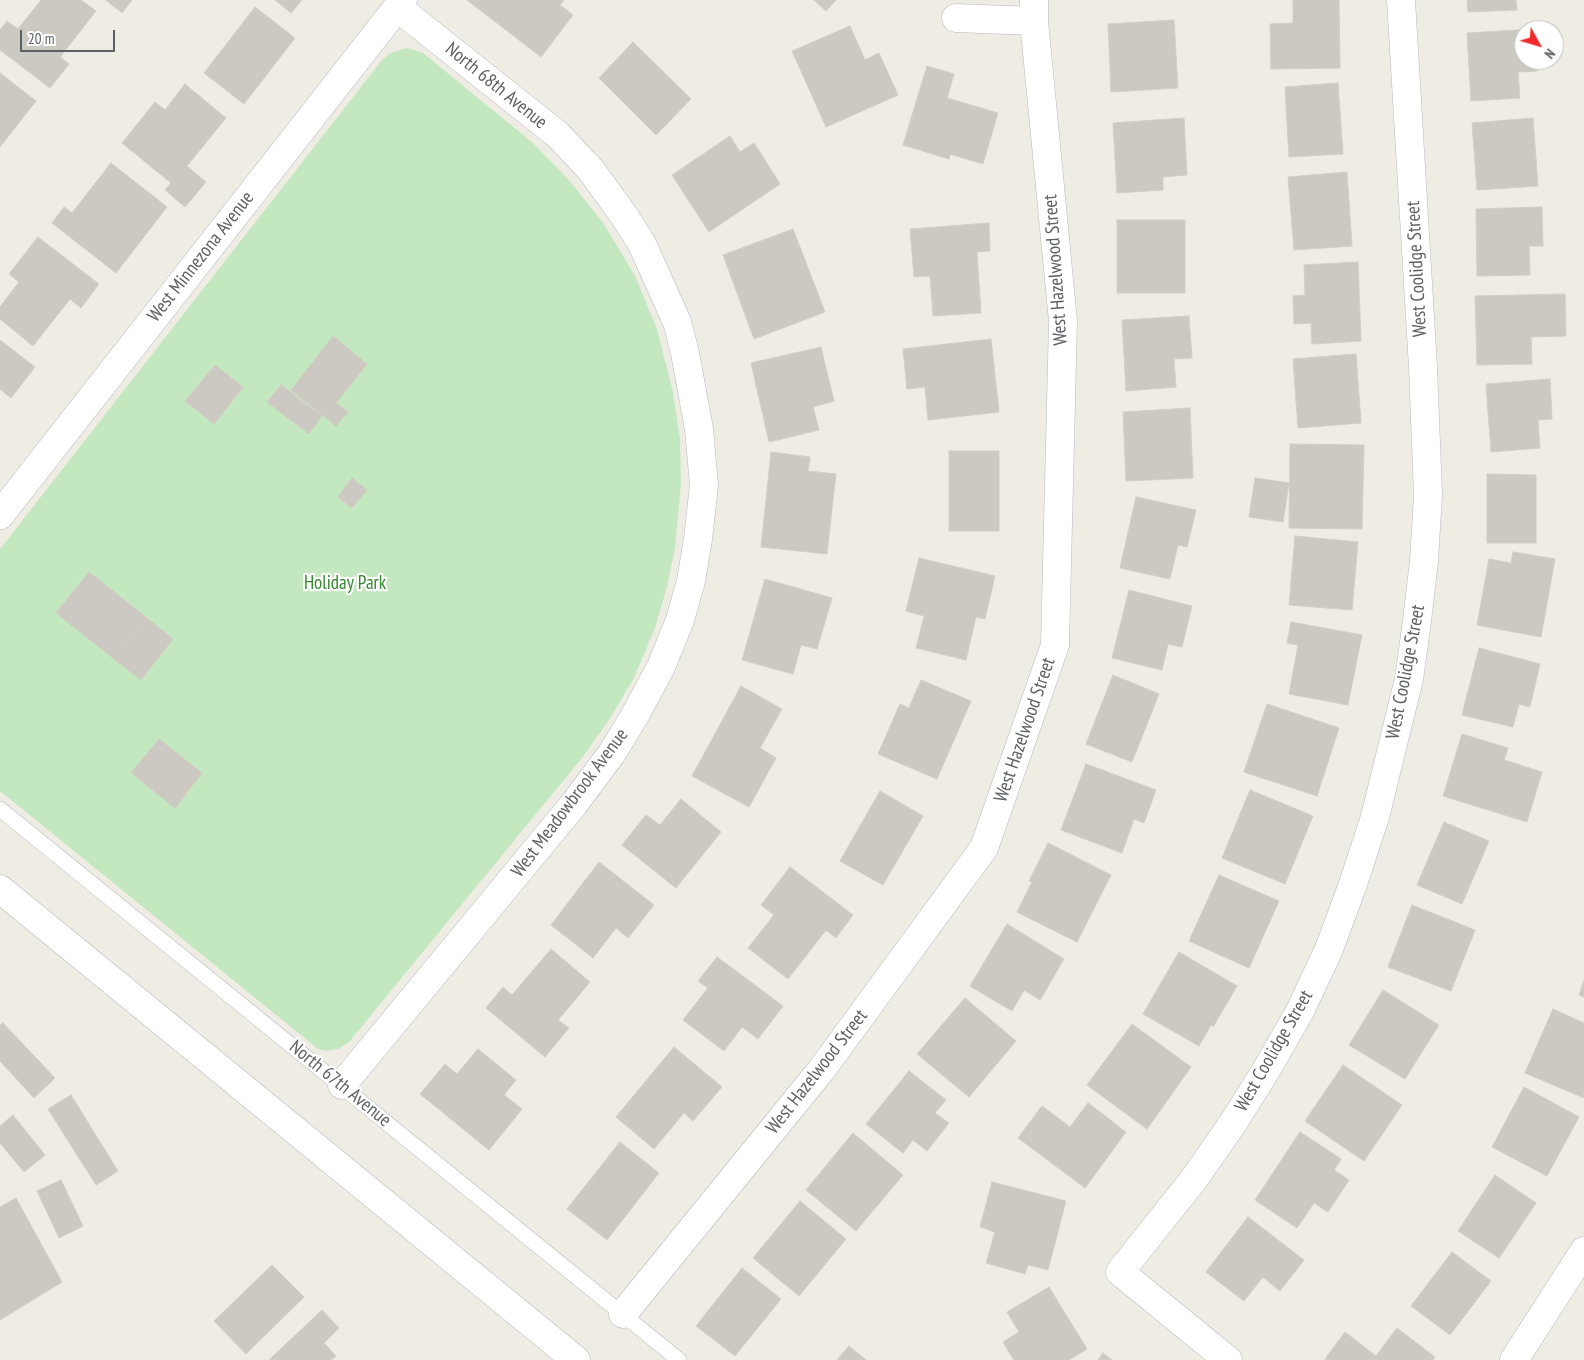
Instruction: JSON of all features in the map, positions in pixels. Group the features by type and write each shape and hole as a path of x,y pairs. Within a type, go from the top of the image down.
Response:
{"street":[{"name":"West Coolidge Street","path":"1228,1360 1120,1272 1194,1179 1222,1139 1300,1011 1329,949 1356,876 1375,817 1409,679 1418,621 1428,495 1423,367 1401,0"},
{"name":"North 68th Avenue","path":"400,3 558,135 591,170"},
{"name":"West Minnezona Avenue","path":"0,515 400,3"},
{"name":"West Hazelwood Street","path":"623,1314 822,1069 984,848 1054,645 1064,321 1034,11 956,18"},
{"name":"West Meadowbrook Avenue","path":"342,1085 574,804 612,753 634,718 661,667 680,620 691,581 704,485 699,429 685,353 677,322 642,244 591,170"},
{"path":"0,889 575,1360"},
{"path":"1514,1360 1584,1252"}],"lane":[{"name":"North 67th Avenue","path":"0,809 679,1360"}],"green space":[{"name":"Holiday Park","path":"407,48 423,53 533,143 568,179 604,224 635,276 657,329 673,392 680,439 681,484 675,548 667,587 655,628 634,678 607,723 581,759 349,1042 338,1049 326,1051 318,1049 0,791 0,549 382,60 390,53"}],"building":[{"path":"41,0 81,0 96,11 60,57 69,64 50,88 0,50 0,30 7,21 18,29"},
{"path":"106,0 132,0 122,13"},
{"path":"275,0 302,0 291,13"},
{"path":"467,0 564,0 560,5 573,15 541,57"},
{"path":"814,0 836,0 826,11"},
{"path":"1293,0 1339,0 1340,68 1271,69 1270,24 1293,23"},
{"path":"1467,0 1516,0 1517,10 1468,12"},
{"path":"255,7 295,38 244,104 204,73"},
{"path":"1174,20 1178,88 1111,92 1108,24"},
{"path":"850,26 865,60 879,53 898,95 826,127 792,51"},
{"path":"1514,30 1514,70 1537,71 1518,72 1520,98 1471,101 1467,33"},
{"path":"633,42 691,99 656,135 599,78"},
{"path":"927,66 954,74 947,98 998,113 983,164 950,154 949,159 903,145"},
{"path":"0,73 36,101 0,147"},
{"path":"1338,83 1343,154 1289,157 1285,87"},
{"path":"185,84 226,118 187,166 206,182 185,207 165,190 171,183 122,143 155,102 165,110"},
{"path":"1184,118 1187,175 1163,177 1163,190 1117,193 1113,123"},
{"path":"1533,118 1538,186 1477,190 1472,123"},
{"path":"730,136 740,152 754,143 780,184 709,232 672,175"},
{"path":"111,163 167,207 116,273 52,223 64,207 72,213"},
{"path":"1347,172 1352,246 1294,250 1288,177"},
{"path":"1542,207 1543,246 1529,246 1530,275 1477,276 1476,209"},
{"path":"1117,220 1185,220 1185,293 1117,293"},
{"path":"989,223 990,251 977,252 981,313 933,316 930,276 914,277 910,229"},
{"path":"793,229 825,312 754,339 723,255"},
{"path":"38,237 99,284 81,308 70,299 33,346 0,319 0,307 19,282 9,274"},
{"path":"1358,262 1361,341 1312,344 1311,323 1294,324 1293,296 1305,295 1304,265"},
{"path":"1565,294 1566,336 1531,337 1532,364 1477,365 1475,296"},
{"path":"1189,316 1192,358 1174,359 1176,387 1126,391 1122,320"},
{"path":"333,336 367,364 336,403 348,412 336,426 291,390"},
{"path":"991,339 999,412 928,420 925,387 907,389 903,349"},
{"path":"0,340 35,367 11,398 0,389"},
{"path":"821,347 834,401 813,407 819,430 769,442 751,363"},
{"path":"1356,354 1361,423 1298,428 1293,359"},
{"path":"215,365 243,387 214,424 185,401"},
{"path":"1550,379 1552,419 1538,420 1540,448 1491,452 1486,384"},
{"path":"281,385 322,416 309,434 267,402"},
{"path":"1190,408 1193,478 1126,481 1123,412"},
{"path":"1290,444 1364,445 1362,529 1289,528"},
{"path":"949,451 999,451 999,531 949,531"},
{"path":"771,452 810,457 808,471 836,474 827,554 761,547"},
{"path":"1487,474 1536,475 1536,543 1487,543"},
{"path":"352,478 367,490 352,508 338,497"},
{"path":"1255,478 1289,483 1283,522 1249,517"},
{"path":"1136,497 1196,510 1187,547 1178,545 1170,579 1120,568"},
{"path":"1295,536 1358,542 1352,610 1289,605"},
{"path":"1513,552 1555,559 1541,637 1477,625 1489,559 1511,563"},
{"path":"919,558 995,576 985,619 976,617 966,660 916,648 924,616 906,611"},
{"path":"89,572 147,618 114,659 56,613"},
{"path":"765,579 832,598 817,649 801,645 793,674 742,660"},
{"path":"1129,590 1192,606 1182,647 1168,644 1162,670 1112,658"},
{"path":"147,618 173,639 141,680 114,659"},
{"path":"1291,622 1362,635 1348,705 1289,694 1298,645 1287,643"},
{"path":"1479,648 1540,664 1530,707 1519,704 1513,727 1462,715"},
{"path":"1113,675 1159,694 1132,762 1086,744"},
{"path":"921,680 971,701 937,779 878,754 900,704 909,708"},
{"path":"741,686 782,709 760,748 776,758 749,807 692,776"},
{"path":"1267,704 1339,728 1317,796 1244,772"},
{"path":"1462,734 1508,748 1504,760 1542,772 1527,822 1443,796"},
{"path":"159,739 202,773 175,808 131,773"},
{"path":"1086,764 1156,790 1144,823 1134,819 1122,853 1061,830"},
{"path":"1250,790 1313,816 1285,884 1222,858"},
{"path":"880,791 923,816 883,885 840,861"},
{"path":"681,799 721,832 676,888 622,845 646,815 660,825"},
{"path":"1444,822 1489,841 1462,904 1417,885"},
{"path":"1048,843 1111,875 1077,942 1017,912 1032,882 1029,881"},
{"path":"599,862 654,905 628,938 616,928 593,958 551,925"},
{"path":"790,867 853,915 836,938 826,930 788,979 748,948 774,915 761,905"},
{"path":"1219,875 1279,901 1249,968 1189,941"},
{"path":"1412,905 1475,930 1451,991 1388,967"},
{"path":"1007,924 1064,959 1040,1000 1024,990 1012,1011 970,986"},
{"path":"551,949 590,982 558,1020 569,1028 545,1057 486,1008 503,987 512,995"},
{"path":"1179,952 1237,986 1213,1027 1211,1025 1199,1046 1143,1014"},
{"path":"717,957 783,1006 758,1039 742,1027 724,1051 683,1020 708,988 698,981"},
{"path":"1584,981 1584,997 1579,995"},
{"path":"1383,990 1439,1025 1405,1079 1349,1045"},
{"path":"965,998 1016,1041 969,1097 917,1054"},
{"path":"1553,1009 1584,1023 1584,1098 1525,1073"},
{"path":"3,1023 55,1078 34,1098 0,1061 0,1025"},
{"path":"1132,1024 1191,1067 1147,1129 1087,1085"},
{"path":"674,1047 722,1087 693,1121 684,1113 654,1149 616,1117"},
{"path":"478,1049 516,1080 504,1095 522,1109 489,1150 420,1094 445,1064 457,1074"},
{"path":"1343,1065 1402,1105 1364,1161 1305,1121"},
{"path":"909,1071 946,1100 935,1113 949,1123 927,1151 913,1140 903,1153 866,1124"},
{"path":"1524,1087 1579,1117 1547,1176 1492,1147"},
{"path":"71,1095 118,1171 96,1185 48,1109"},
{"path":"1088,1103 1126,1132 1085,1188 1018,1138 1042,1106 1070,1127"},
{"path":"13,1115 45,1155 24,1172 0,1143 0,1126"},
{"path":"1300,1132 1341,1159 1334,1170 1349,1180 1328,1212 1314,1203 1297,1228 1255,1200"},
{"path":"853,1133 903,1175 856,1231 806,1190"},
{"path":"620,1142 659,1173 607,1240 567,1209"},
{"path":"1495,1175 1536,1203 1499,1258 1458,1231"},
{"path":"61,1180 83,1226 59,1238 37,1191"},
{"path":"992,1182 1066,1201 1048,1270 1028,1265 1025,1274 986,1263 995,1232 980,1227"},
{"path":"16,1198 62,1282 0,1320 0,1207"},
{"path":"800,1201 846,1239 799,1296 753,1258"},
{"path":"1248,1217 1304,1260 1280,1291 1263,1277 1244,1301 1206,1272"},
{"path":"1452,1252 1491,1281 1450,1335 1411,1306"},
{"path":"272,1265 304,1297 246,1354 214,1321"},
{"path":"742,1268 781,1299 735,1356 696,1326"},
{"path":"1049,1287 1087,1349 1069,1360 1014,1360 1003,1342 1019,1332 1007,1312"},
{"path":"322,1310 339,1328 324,1343 336,1356 331,1360 269,1360"},
{"path":"1397,1328 1435,1357 1433,1360 1325,1359 1345,1332 1376,1356"},
{"path":"849,1346 866,1360 837,1360"},
{"path":"1103,1353 1112,1360 1098,1360"}]}
